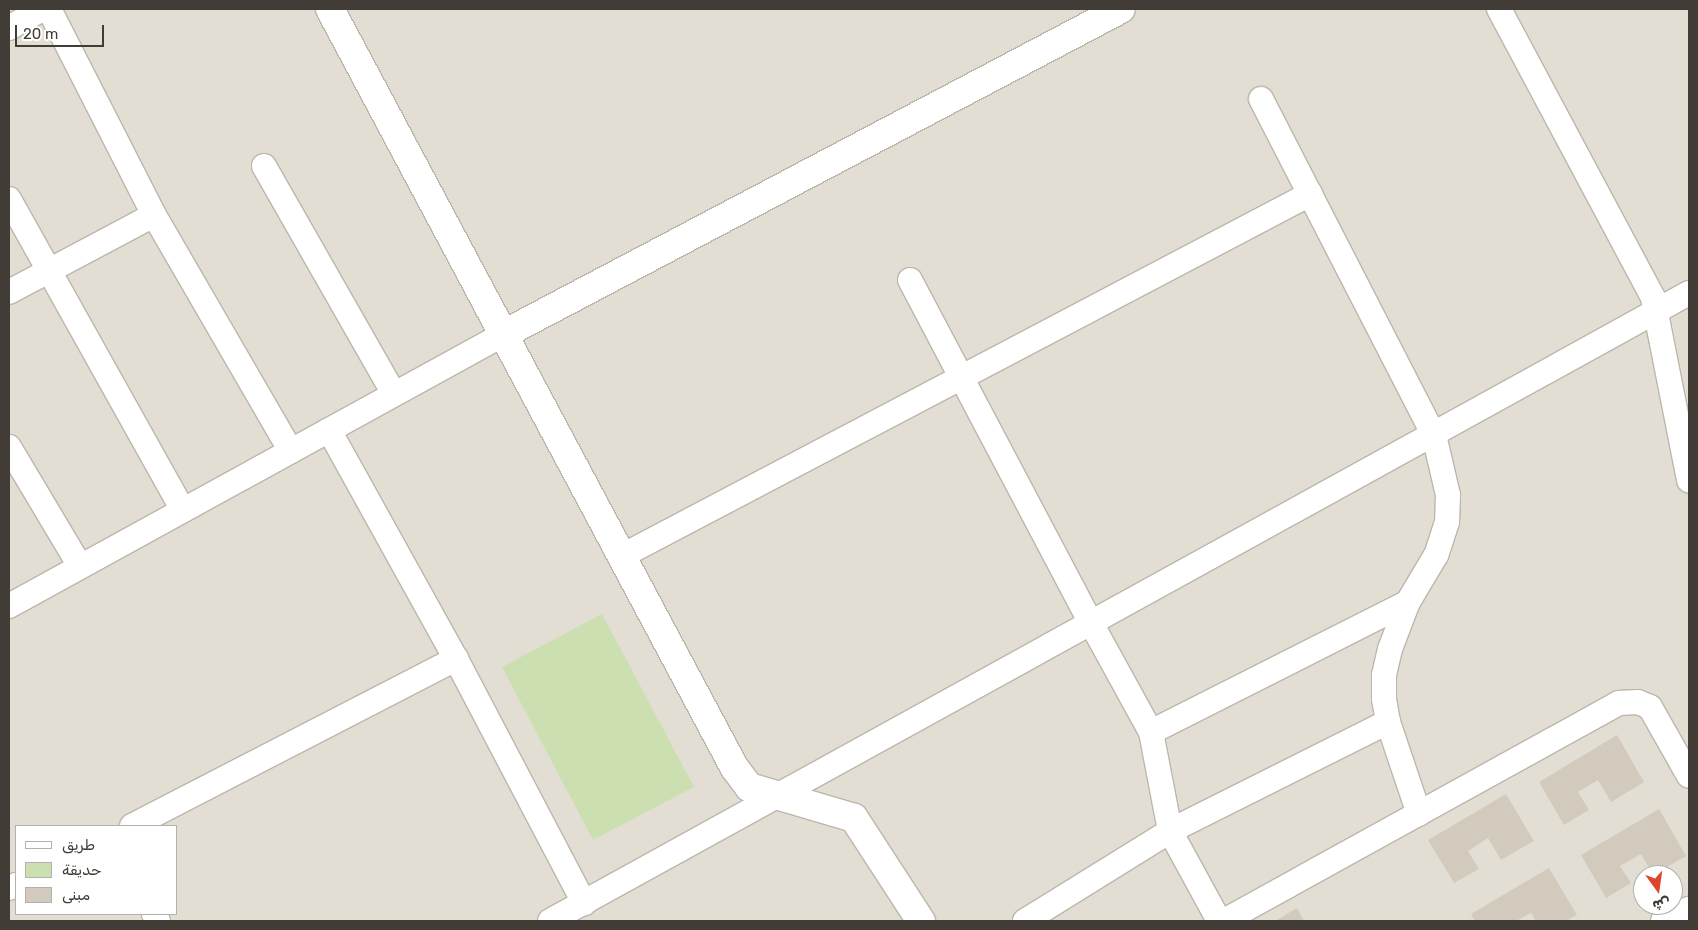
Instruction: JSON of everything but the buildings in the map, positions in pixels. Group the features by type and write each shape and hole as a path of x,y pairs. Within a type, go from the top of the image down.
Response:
{"street":[{"path":"9,28 42,9"},
{"path":"49,9 154,215 291,451"},
{"path":"330,9 504,334 620,557 734,767 749,787 854,818 921,921"},
{"path":"9,606 504,334 1121,9"},
{"path":"1499,9 1653,298 1689,480"},
{"path":"1261,99 1434,435 1448,495 1447,522 1436,555 1408,602 1390,649 1384,674 1384,699 1388,722 1419,814"},
{"path":"264,166 394,394"},
{"path":"620,557 1310,194"},
{"path":"9,199 182,510"},
{"path":"9,292 154,215"},
{"path":"910,280 963,377 1091,623 1152,732 1170,831 1219,921"},
{"path":"550,921 1689,293"},
{"path":"329,430 456,659 584,903"},
{"path":"9,447 80,566"},
{"path":"1152,732 1408,602"},
{"path":"134,825 456,659"},
{"path":"1224,921 1619,703 1638,702 1650,707 1689,776"},
{"path":"1025,921 1170,831 1388,722"},
{"path":"1664,921 1689,910"}],"shaded area":[{"path":"9,9 1689,9 1689,921 9,921"}],"green space":[{"path":"602,614 694,787 593,840 502,667"}]}
